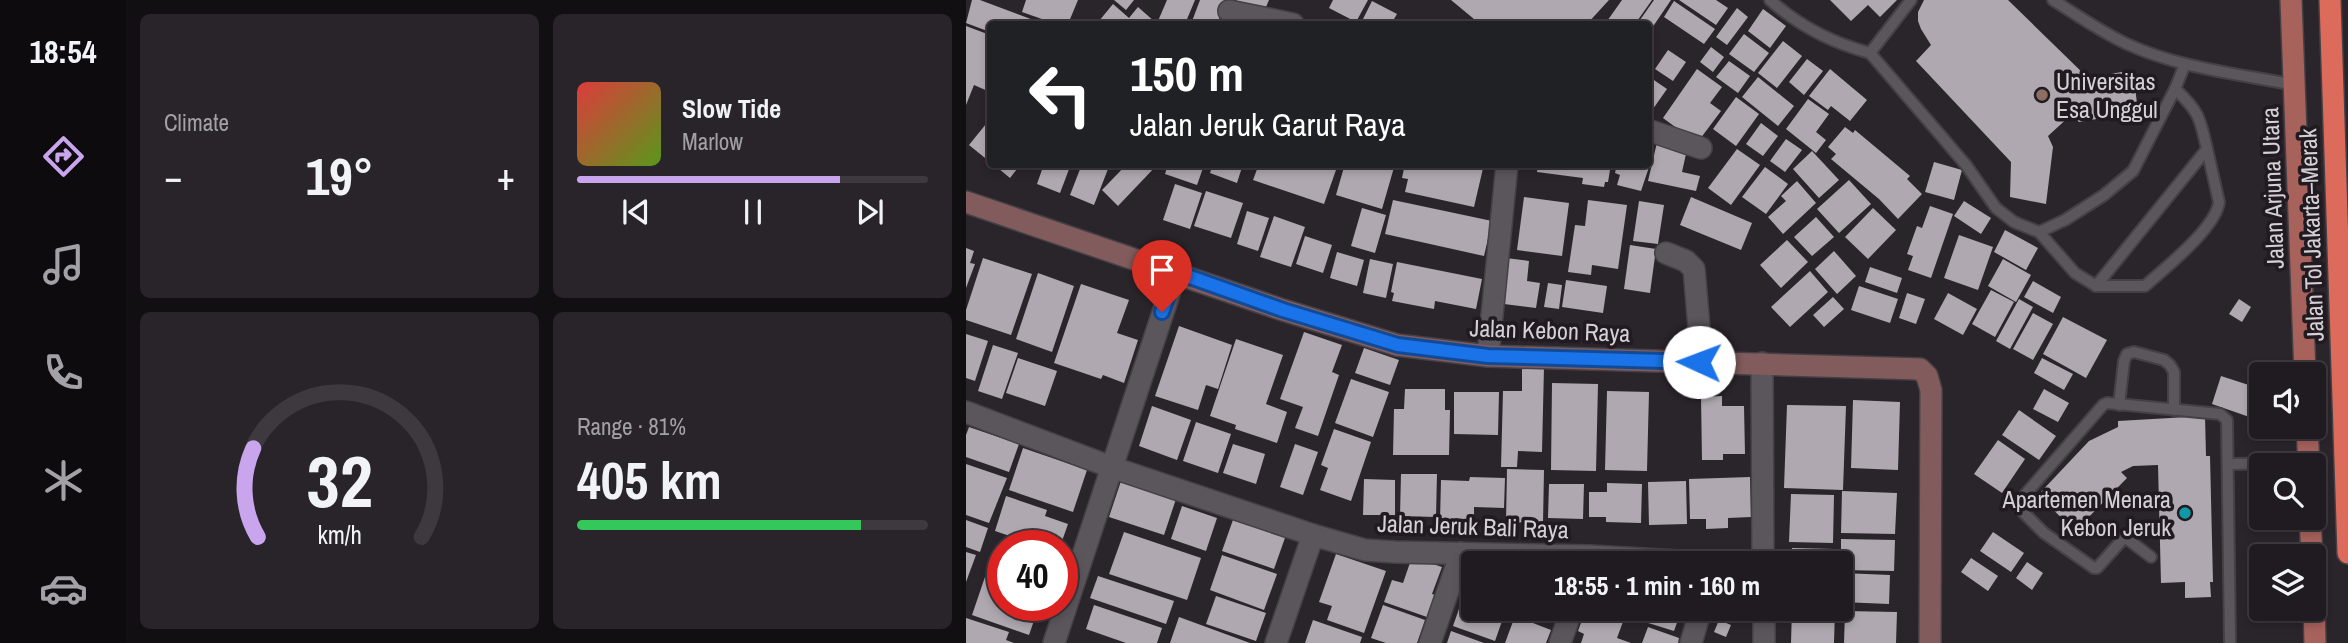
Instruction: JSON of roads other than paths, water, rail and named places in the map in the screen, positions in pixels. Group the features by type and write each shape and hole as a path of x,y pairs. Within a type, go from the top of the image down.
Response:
{"highway":[{"name":"Jalan Tol Jakarta–Merak","path":"2330,0 2348,553"}],"main road":[{"name":"Jalan Arjuna Utara","path":"2291,0 2305,362"},
{"path":"2314,621 2315,643"}],"street":[{"path":"1229,11 1270,10 1288,21"},
{"path":"1652,131 1701,148"},
{"path":"1488,356 1507,168"},
{"name":"Jalan Kebon Raya","path":"966,202 1283,310 1398,345 1488,356 1920,369 1927,376 1931,390 1930,643"},
{"path":"1666,253 1686,261 1694,269 1700,339 1699,362"},
{"path":"1054,643 1176,272"},
{"path":"1762,363 1763,551"},
{"name":"Jalan Jeruk Bali Raya","path":"966,412 1111,467 1365,550 1461,553"},
{"path":"1276,643 1313,535"},
{"path":"1430,643 1461,553"},
{"path":"1560,643 1568,621"},
{"path":"1691,643 1697,621"},
{"path":"1764,621 1764,643"}],"lane":[{"path":"1770,0 1787,16 1815,33 1841,46 1870,53 1966,165 1996,208 2014,222 2039,232 2075,273 2096,286 2145,286 2184,251 2218,210 2219,202 2202,126 2194,106 2175,89"},
{"path":"1870,53 1911,0"},
{"path":"2053,0 2126,43 2185,64 2295,85"},
{"path":"2039,232 2065,220 2104,195 2133,171 2185,64"},
{"path":"2096,286 2207,149"},
{"path":"2119,405 2124,361 2127,354 2134,352 2164,360 2170,365 2174,372 2174,410"},
{"path":"2151,557 2126,538 2094,568 2044,533 2016,505 2103,405 2220,414 2227,420 2230,643"},
{"path":"2228,464 2249,464"}],"place":[{"name":"Universitas Esa Unggul","path":"2042,95"},
{"name":"Apartemen Menara Kebon Jeruk","path":"2185,513"}]}
